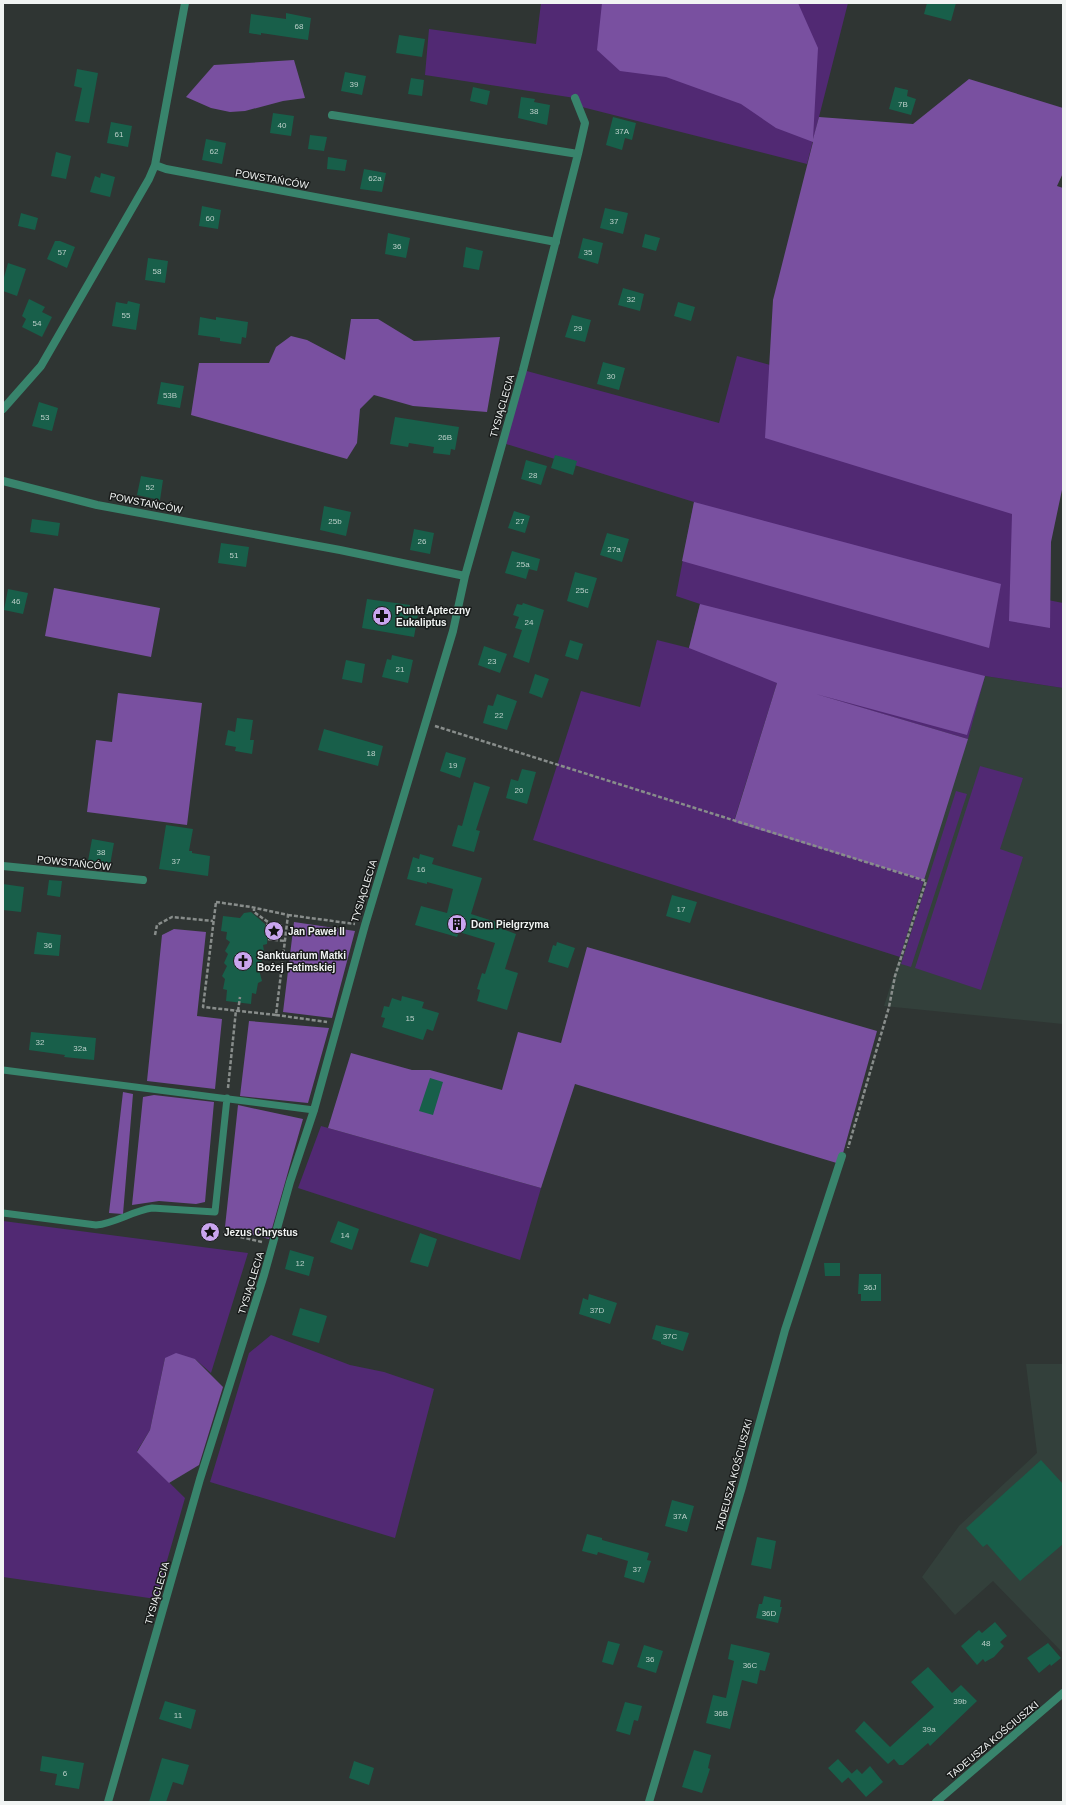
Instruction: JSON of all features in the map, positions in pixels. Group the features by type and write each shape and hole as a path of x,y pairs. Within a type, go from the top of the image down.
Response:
{"street":[{"path":"3,409 41,366 149,179 155,165 185,3"},
{"name":"TYSIĄCLECIA","path":"108,1802 200,1479 264,1275 290,1182 314,1110 364,925 453,631 465,576 523,370 578,154 585,123 575,98"},
{"path":"332,115 578,154"},
{"name":"POWSTAŃCÓW","path":"155,165 166,169 556,242"},
{"name":"POWSTAŃCÓW","path":"3,480 97,504 465,576"},
{"name":"POWSTAŃCÓW","path":"3,866 143,880"},
{"name":"TADEUSZA KOŚCIUSZKI","path":"649,1802 742,1486 785,1330 842,1156"},
{"name":"TADEUSZA KOŚCIUSZKI","path":"936,1802 1063,1693"}],"lane":[{"path":"3,1070 314,1110"},
{"path":"3,1213 96,1225 109,1224 142,1209 152,1208 215,1212 227,1098"}],"path":[{"path":"425,723 926,881 895,976 889,1007 847,1151 842,1156"},
{"path":"337,1023 203,1006 216,902 254,907 288,915 364,925"},
{"path":"254,907 254,912 268,922 267,926 270,927 268,939 285,941"},
{"path":"276,1016 288,915"},
{"path":"155,935 157,925 172,917 213,921"},
{"path":"228,1083 240,997"},
{"path":"223,1233 264,1242"}],"shaded area":[{"path":"541,3 848,3 807,164 578,106 575,98 425,75 429,29 536,44"},
{"path":"602,3 798,3 818,48 813,139 819,117 913,124 969,79 1063,108 1063,173 1057,186 1063,188 1063,485 1051,542 1050,628 1009,621 1012,514 765,438 773,300 813,142 776,128 741,104 666,77 620,71 597,50"},
{"path":"294,60 305,98 283,101 245,111 230,112 211,108 186,97 214,65"},
{"path":"351,319 378,319 414,341 500,337 487,412 413,406 374,395 360,409 357,443 347,459 191,415 199,363 269,363 276,347 291,336 307,340 345,360"},
{"path":"737,356 785,369 1041,515 1028,596 1063,603 1063,688 985,676 968,739 777,683 734,821 924,880 900,957 533,840 581,691 640,707 657,640 689,648 700,604 676,596 694,502 503,443 523,370 719,423"},
{"path":"694,502 1001,584 989,648 682,561"},
{"path":"54,588 160,608 151,657 45,636"},
{"path":"700,604 985,676 967,735 816,694 968,739 924,880 734,822 777,683 689,648"},
{"path":"985,676 1063,688 1063,1024 884,1006 924,880"},
{"path":"118,693 202,703 187,825 87,812 96,740 112,742"},
{"path":"980,766 1023,778 1000,849 1023,857 981,990 915,968"},
{"path":"956,791 967,794 911,967 901,964"},
{"path":"294,922 355,931 332,1018 283,1012"},
{"path":"174,929 206,932 197,1016 222,1019 215,1089 147,1081 162,935"},
{"path":"587,947 877,1031 840,1164 575,1084 541,1188 328,1128 351,1053 412,1070 430,1070 502,1090 518,1032 561,1043"},
{"path":"249,1021 329,1028 308,1103 240,1096"},
{"path":"123,1092 133,1094 123,1214 109,1213"},
{"path":"154,1095 214,1102 205,1202 196,1204 159,1201 132,1205 143,1097"},
{"path":"238,1105 303,1119 269,1239 225,1227"},
{"path":"321,1126 541,1188 520,1260 298,1188"},
{"path":"3,1221 248,1253 211,1373 195,1359 165,1358 150,1430 137,1451 185,1498 156,1599 3,1577"},
{"path":"271,1335 350,1365 384,1372 434,1389 395,1538 210,1482 249,1353"},
{"path":"176,1353 195,1359 223,1387 199,1465 169,1483 137,1452 150,1430 165,1358"},
{"path":"1026,1364 1063,1364 1063,1653 993,1581 955,1615 922,1577 959,1526 1037,1453"}],"building":[{"path":"927,3 956,3 951,21 924,14"},
{"path":"286,13 311,18 308,40 261,33 261,35 249,33 251,14 286,19"},
{"path":"399,35 425,39 422,57 396,53"},
{"path":"77,69 98,73 89,123 75,121 82,88 74,86"},
{"path":"345,72 366,76 362,95 341,91"},
{"path":"411,78 424,80 422,96 408,94"},
{"path":"473,87 490,91 487,105 470,101"},
{"path":"895,87 908,90 907,96 916,99 911,115 889,109"},
{"path":"521,97 535,99 534,102 550,105 547,125 518,118"},
{"path":"273,113 294,116 291,136 270,133"},
{"path":"613,117 636,123 632,140 625,138 622,150 606,145"},
{"path":"111,122 132,126 128,147 107,143"},
{"path":"310,135 327,137 324,151 308,149"},
{"path":"206,139 226,143 222,164 202,160"},
{"path":"56,152 71,156 66,179 51,176"},
{"path":"328,157 347,160 345,171 327,169"},
{"path":"364,169 386,173 382,192 360,189"},
{"path":"101,173 115,177 110,197 90,192 95,176 100,178"},
{"path":"202,206 221,210 218,229 199,226"},
{"path":"605,208 628,213 623,234 600,228"},
{"path":"21,213 38,218 35,230 18,226"},
{"path":"388,233 410,238 406,258 385,254"},
{"path":"645,234 660,238 656,251 642,247"},
{"path":"583,238 603,243 598,264 578,258"},
{"path":"55,241 60,241 75,247 67,268 47,259"},
{"path":"466,247 483,251 479,270 463,267"},
{"path":"148,258 168,261 165,283 145,280"},
{"path":"8,263 26,269 17,296 3,291 3,281"},
{"path":"623,288 644,294 640,311 618,305"},
{"path":"29,299 45,307 42,312 52,317 42,337 22,327 26,319 22,316"},
{"path":"128,301 140,304 136,330 112,326 116,302 127,304"},
{"path":"678,302 695,307 691,321 674,316"},
{"path":"572,315 591,320 585,342 565,337"},
{"path":"200,317 216,320 216,317 248,322 246,338 242,337 241,344 220,341 220,338 198,335"},
{"path":"603,362 625,368 619,390 597,384"},
{"path":"161,382 184,386 180,408 157,404"},
{"path":"39,402 58,408 52,431 32,426"},
{"path":"395,417 459,427 455,450 451,449 450,455 433,453 434,447 409,443 408,447 390,444"},
{"path":"555,455 577,461 573,475 551,468"},
{"path":"526,460 547,466 541,485 521,479"},
{"path":"141,476 163,480 160,500 137,495"},
{"path":"324,506 351,512 346,536 320,530"},
{"path":"514,511 530,516 525,533 508,528"},
{"path":"32,519 60,523 58,536 30,532"},
{"path":"414,529 434,533 430,554 410,550"},
{"path":"607,533 629,539 622,562 600,555"},
{"path":"221,543 249,547 246,567 218,563"},
{"path":"512,551 540,559 537,571 529,569 526,579 505,573"},
{"path":"575,572 597,578 588,608 567,601"},
{"path":"8,589 28,593 23,614 4,610"},
{"path":"367,599 410,605 410,607 419,609 414,637 362,628"},
{"path":"523,603 544,610 529,663 513,657 522,630 515,628 519,617 513,615 517,604 522,605"},
{"path":"570,640 583,644 578,660 565,656"},
{"path":"484,646 507,654 500,673 478,665"},
{"path":"392,655 413,660 408,683 382,677 387,659 391,660"},
{"path":"346,660 365,664 362,683 342,679"},
{"path":"535,674 549,679 542,698 529,693"},
{"path":"497,694 517,701 507,730 483,723 488,705 493,706"},
{"path":"237,718 253,720 250,740 254,740 252,754 235,751 236,747 225,745 228,730 235,732"},
{"path":"324,729 383,746 378,766 318,750"},
{"path":"446,752 466,758 460,778 440,771"},
{"path":"522,769 536,772 527,804 506,798 511,779 518,781"},
{"path":"474,782 490,787 476,830 480,831 474,852 452,846 458,825 462,826"},
{"path":"166,825 193,829 189,851 192,851 192,853 210,856 208,876 159,869"},
{"path":"92,839 114,843 110,865 88,861"},
{"path":"420,854 434,858 432,864 482,878 471,914 499,923 497,927 516,934 505,969 518,973 507,1010 477,1001 480,990 477,989 482,973 485,974 495,943 459,932 457,937 415,925 421,906 447,913 453,889 427,882 427,884 407,879 413,857 419,859"},
{"path":"49,880 62,881 60,897 47,895"},
{"path":"3,884 24,887 21,912 3,910"},
{"path":"672,895 697,902 690,923 666,916"},
{"name":"Sanktuarium Matki Bożej Fatimskiej","path":"251,912 265,924 266,932 268,932 267,944 263,945 265,957 261,958 263,969 259,970 262,981 258,983 256,994 252,993 251,1004 226,1001 227,990 223,989 225,979 222,976 227,966 224,963 228,954 225,951 230,942 226,939 227,932 221,931 223,916 240,918 244,913"},
{"path":"37,932 61,935 59,956 34,954"},
{"path":"557,942 575,948 568,968 548,962 553,945 556,946"},
{"path":"402,996 424,1002 422,1008 439,1013 433,1031 427,1029 423,1040 382,1027 385,1018 381,1017 384,1006 389,1007 392,998 401,1001"},
{"path":"31,1032 96,1038 94,1060 64,1057 65,1055 29,1050"},
{"path":"430,1078 443,1082 433,1115 419,1111"},
{"path":"338,1221 359,1229 352,1250 330,1242"},
{"path":"420,1233 437,1239 428,1267 410,1262"},
{"path":"290,1250 314,1257 309,1276 285,1269"},
{"path":"824,1263 840,1263 840,1276 825,1276"},
{"path":"859,1274 881,1274 881,1301 861,1301 861,1294 858,1294"},
{"path":"589,1294 617,1303 610,1324 579,1314 583,1298 588,1300"},
{"path":"300,1308 327,1316 319,1343 292,1335"},
{"path":"656,1325 689,1333 683,1351 661,1344 661,1342 652,1339"},
{"path":"1041,1460 1063,1484 1063,1544 1020,1581 987,1544 983,1547 966,1528"},
{"path":"672,1500 694,1506 687,1532 665,1526"},
{"path":"587,1534 602,1538 602,1540 649,1553 647,1560 651,1561 644,1583 624,1577 628,1561 598,1552 597,1555 582,1551"},
{"path":"757,1537 776,1541 771,1569 751,1565"},
{"path":"764,1596 781,1600 780,1607 782,1607 778,1623 756,1618 759,1604 762,1604"},
{"path":"995,1622 1007,1636 1000,1642 1004,1646 994,1657 985,1662 983,1659 977,1665 961,1646 979,1630 982,1633"},
{"path":"608,1641 620,1644 613,1665 602,1662"},
{"path":"1048,1643 1061,1658 1051,1666 1050,1664 1039,1673 1027,1658"},
{"path":"731,1644 770,1653 765,1671 760,1670 757,1684 742,1680 730,1729 706,1723 713,1695 726,1698 734,1661 728,1659"},
{"path":"644,1645 663,1651 656,1673 637,1667"},
{"path":"928,1667 952,1693 961,1685 977,1701 930,1746 928,1743 903,1765 899,1765 894,1759 888,1764 855,1731 864,1721 890,1747 934,1707 911,1682"},
{"path":"165,1701 196,1710 191,1729 159,1719"},
{"path":"625,1702 642,1706 638,1721 634,1720 630,1735 616,1731"},
{"path":"694,1750 711,1755 708,1768 710,1769 702,1793 682,1787"},
{"path":"42,1756 84,1763 79,1789 55,1785 57,1774 40,1771"},
{"path":"162,1758 189,1765 183,1785 173,1782 166,1802 149,1802"},
{"path":"838,1759 852,1774 842,1783 828,1768"},
{"path":"354,1761 374,1768 369,1785 349,1778"},
{"path":"870,1766 883,1782 866,1797 848,1777 857,1769 862,1774"}],"place":[{"name":"Punkt Apteczny Eukaliptus","path":"382,616"},
{"name":"Dom Pielgrzyma","path":"457,924"},
{"name":"Jan Paweł II","path":"274,931"},
{"name":"Sanktuarium Matki Bożej Fatimskiej","path":"243,961"},
{"name":"Jezus Chrystus","path":"210,1232"}]}
